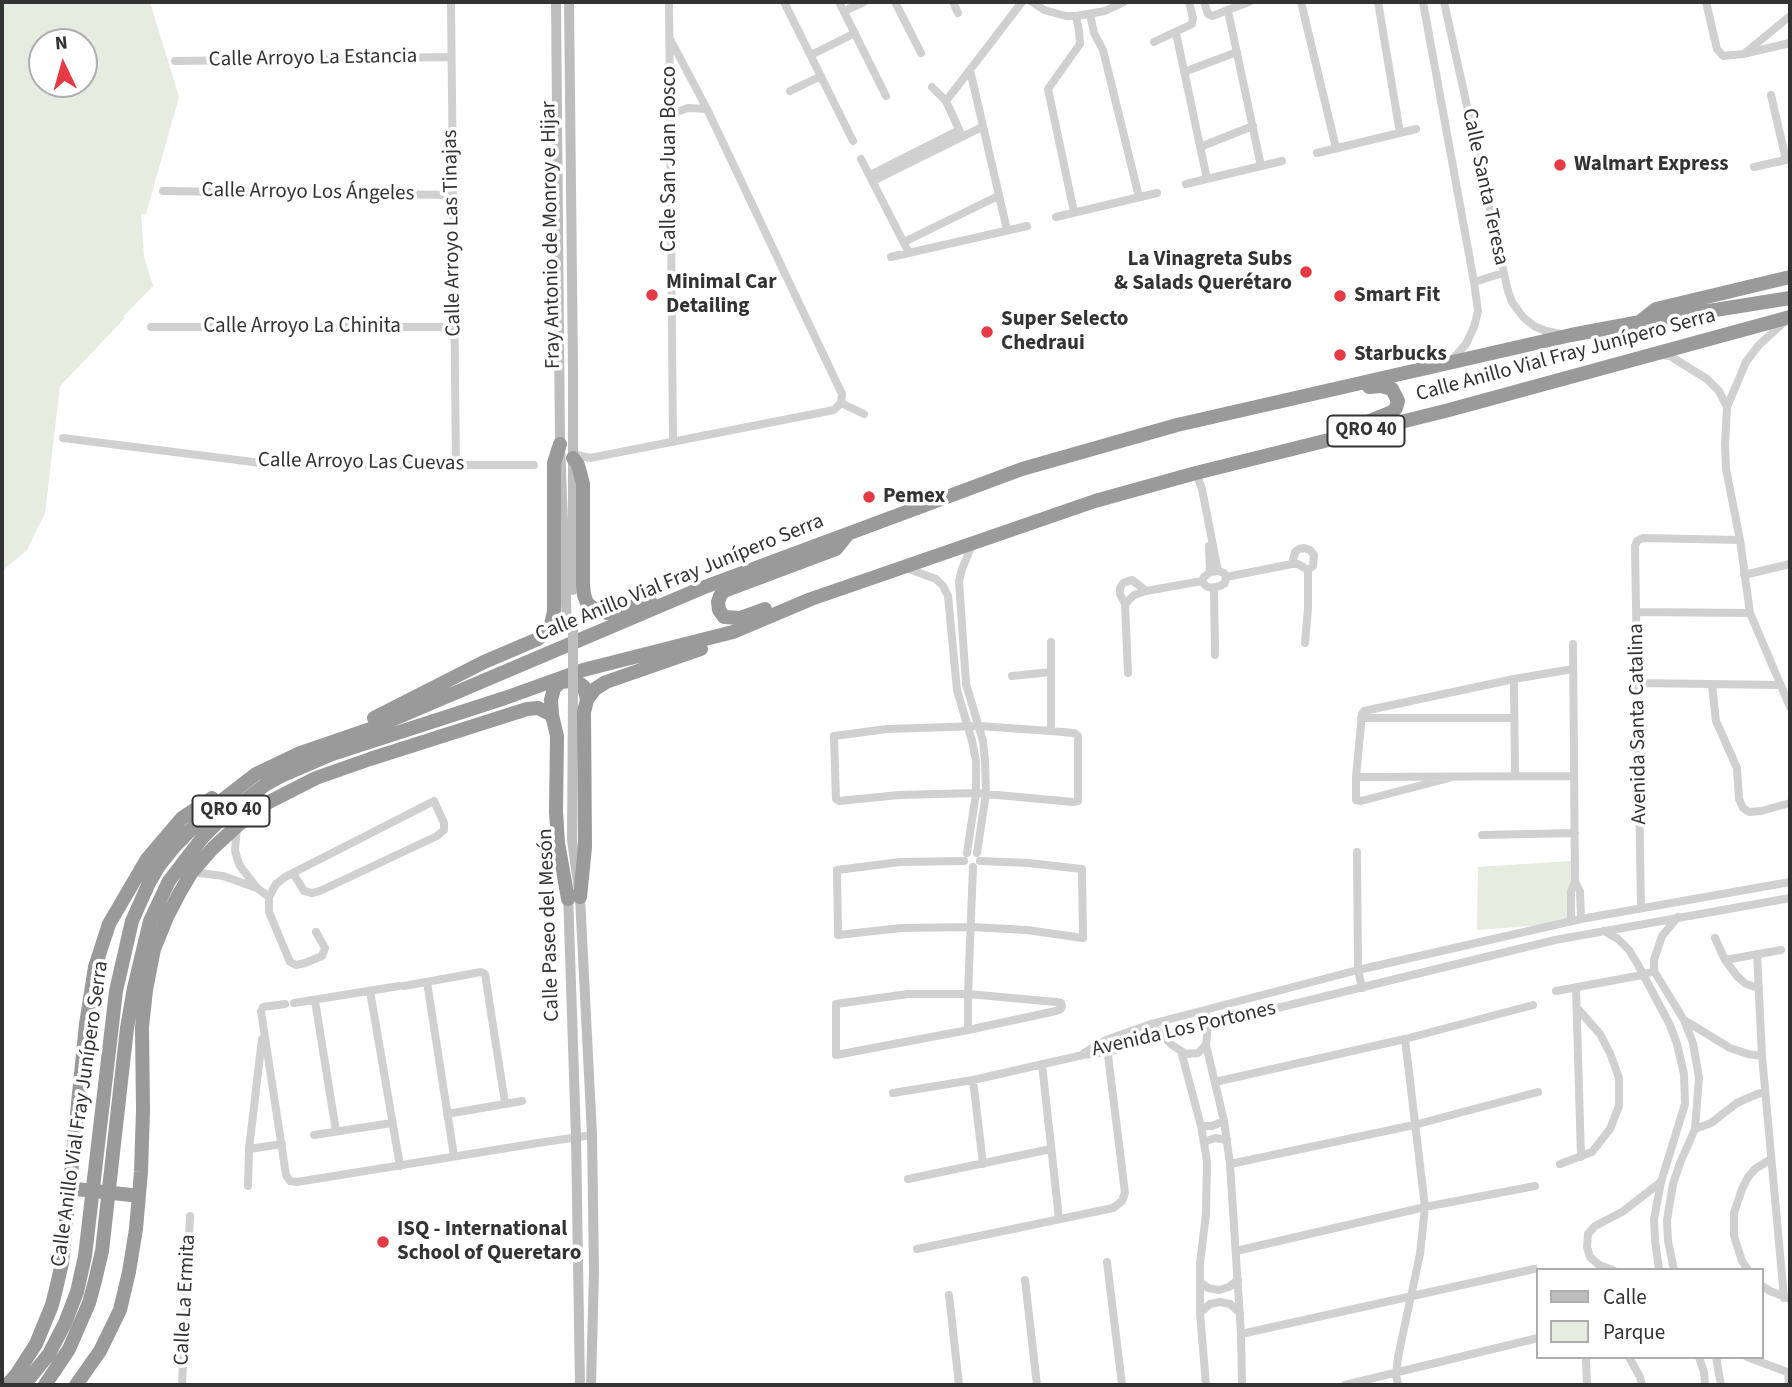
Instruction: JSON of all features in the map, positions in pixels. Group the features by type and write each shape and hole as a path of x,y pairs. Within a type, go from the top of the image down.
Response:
{"highway":[{"path":"1640,322 1656,309 1790,277"},
{"name":"Calle Anillo Vial Fray Junípero Serra","path":"24,1385 49,1353 77,1292 85,1256 116,991 132,921 149,883 175,846 212,808 256,774 277,763 370,729 702,588 1023,469 1177,425 1571,335 1790,298"},
{"name":"Calle Anillo Vial Fray Junípero Serra","path":"45,1385 69,1349 89,1303 102,1251 127,1028 150,921 169,881 197,845 222,818 265,785 332,754 583,670 733,632 811,599 1095,501 1450,410 1789,318"},
{"path":"1283,402 1324,398 1381,386 1392,389 1397,398 1396,408 1386,416 1311,437 1294,449"},
{"path":"320,747 449,680 538,639 547,632 554,611 554,463 560,444"},
{"path":"570,461 578,465 583,484 583,584 585,599 590,607 601,612 617,612 702,588"},
{"path":"811,599 788,602 740,618 724,617 718,606 724,591 836,549 848,534"},
{"path":"576,698 606,682 708,646 733,632"},
{"path":"574,898 558,843 557,736 551,699 554,688 561,682 570,681 584,687 576,698"},
{"path":"415,745 505,698"},
{"path":"574,898 585,847 584,712 576,698"},
{"path":"76,1385 100,1351 120,1310 129,1272 136,1229 135,1196 143,1110 142,1027 146,990 154,949 167,917 192,873 213,848 265,804 316,778 527,709 538,708 552,715"},
{"path":"7,1385 36,1344 52,1305 62,1264 73,1189 86,1024 95,967 109,924 146,859 182,818 223,790 256,774"},
{"path":"73,1189 135,1196"}],"main road":[{"name":"Fray Antonio de Monroy e Hijar","path":"556,2 560,444 570,461"},
{"name":"Fray Antonio de Monroy e Hijar","path":"569,2 570,461"},
{"path":"558,121 570,121"},
{"path":"570,461 570,627 576,698"},
{"name":"Calle Paseo del Mesón","path":"574,898 592,1135 592,1385"},
{"name":"Calle Paseo del Mesón","path":"574,898 580,1385"}],"street":[{"name":"Calle Arroyo Las Tinajas","path":"451,2 456,465"},
{"name":"Calle San Juan Bosco","path":"669,2 673,442"},
{"path":"784,2 853,141"},
{"path":"839,2 886,96"},
{"path":"844,11 864,2"},
{"path":"895,2 921,53"},
{"path":"953,2 958,13"},
{"path":"946,101 1022,2"},
{"path":"1032,2 1044,10 1066,16 1105,11 1124,2"},
{"path":"1154,41 1192,24 1189,2"},
{"path":"1204,2 1208,14 1214,16 1249,2"},
{"path":"1301,2 1336,148"},
{"path":"1378,2 1400,133"},
{"name":"Calle Santa Teresa","path":"1423,2 1478,311 1466,344 1450,362"},
{"name":"Calle Santa Teresa","path":"1444,2 1503,273 1512,302 1534,326 1571,335"},
{"path":"1706,2 1718,52 1726,57 1790,43"},
{"path":"1228,11 1261,166"},
{"path":"1090,14 1096,37 1103,50 1139,197"},
{"path":"1074,212 1048,89 1080,44 1076,16"},
{"path":"1742,54 1790,16"},
{"path":"811,55 855,33"},
{"path":"1176,33 1207,179"},
{"path":"570,461 834,410 841,403 842,394 707,109 669,37"},
{"path":"1184,72 1237,52"},
{"name":"Calle Arroyo La Estancia","path":"175,61 452,57"},
{"path":"970,70 1007,230"},
{"path":"790,91 821,76"},
{"path":"932,87 946,101 961,133"},
{"path":"1754,167 1788,159 1771,95"},
{"path":"670,118 688,108 707,109"},
{"path":"1200,147 1253,126"},
{"path":"872,178 961,133 982,127"},
{"path":"1317,153 1416,129"},
{"path":"862,159 909,253"},
{"path":"1186,184 1282,161"},
{"name":"Calle Arroyo Los Ángeles","path":"163,191 453,195"},
{"path":"1056,217 1157,193"},
{"path":"904,242 998,196"},
{"path":"891,257 1027,226"},
{"path":"1474,282 1503,273"},
{"path":"1789,318 1758,346 1746,362 1727,407 1725,444 1726,468 1750,613 1790,707"},
{"name":"Calle Arroyo La Chinita","path":"150,327 454,327"},
{"path":"1651,354 1670,356 1707,379 1719,391 1727,407"},
{"path":"841,403 864,414"},
{"name":"Calle Arroyo Las Cuevas","path":"63,438 277,465 534,465"},
{"path":"1196,473 1202,489 1213,568"},
{"name":"Avenida Santa Catalina","path":"1641,908 1635,547 1637,541 1643,538 1740,540"},
{"path":"974,542 962,569 958,643 957,690 976,761 976,793 965,857 965,865 976,860 1082,869 1083,937 971,927 901,928 838,935 837,870 965,857 972,852 976,860"},
{"path":"1292,564 1295,552 1299,549 1310,550 1314,555 1312,566 1308,570 1305,643"},
{"path":"1226,577 1292,564 1298,564 1308,570"},
{"path":"1744,575 1790,564"},
{"path":"903,567 930,576 943,586 948,596 966,684 984,751 986,793 976,860 968,1030"},
{"path":"1202,581 1206,586 1214,588 1225,583 1224,573 1213,568"},
{"path":"1125,604 1134,595 1146,591 1202,581 1213,568"},
{"path":"1128,673 1125,604 1119,591 1123,583 1132,580 1146,591"},
{"path":"943,586 960,582"},
{"path":"1214,588 1215,655"},
{"path":"1637,612 1750,613"},
{"path":"1051,642 1051,731"},
{"path":"1571,921 1571,891 1575,882 1573,645"},
{"path":"1453,777 1361,801 1356,800 1361,718 1364,711 1573,669"},
{"path":"1012,676 1051,672"},
{"path":"1514,680 1516,776"},
{"path":"1638,683 1780,685"},
{"path":"1712,685 1716,722 1737,768 1739,799 1743,808 1749,812 1761,811 1790,803"},
{"path":"1361,718 1514,718"},
{"path":"979,726 1074,733 1078,736 1078,801 976,793 899,795 839,801 834,795 834,736 887,729 979,726"},
{"path":"1356,777 1574,776"},
{"path":"293,873 304,891 320,891 438,836 444,830 444,823 434,801 293,873 276,884 269,897 269,912 290,962 296,965 305,964 322,956 325,952 316,932"},
{"path":"238,825 236,858 257,888 269,897"},
{"path":"1482,835 1574,833"},
{"path":"1357,852 1358,970 1362,988"},
{"path":"192,873 223,876 257,888"},
{"path":"1575,882 1580,891 1581,919"},
{"name":"Avenida Los Portones","path":"1083,1055 1106,1040 1151,1024 1358,970 1571,921 1790,883"},
{"name":"Avenida Los Portones","path":"1083,1055 1108,1052 1555,940 1790,898"},
{"path":"1674,1268 1667,1220 1673,1184 1695,1129 1699,1078 1693,1043 1684,1020 1654,971 1654,960 1662,936 1678,917"},
{"path":"1552,925 1555,940"},
{"path":"1604,931 1618,939 1629,950 1670,1025 1684,1074 1685,1104 1661,1182 1654,1219 1659,1268"},
{"path":"1716,938 1725,960 1737,976 1746,984 1759,988"},
{"path":"1725,960 1781,950"},
{"path":"1757,954 1765,1092 1787,1298"},
{"path":"1556,991 1654,971"},
{"path":"505,1103 485,974 481,972 261,1009 286,1175 290,1181 592,1135"},
{"path":"427,982 454,1156"},
{"path":"1576,988 1581,1157"},
{"path":"370,991 400,1166"},
{"path":"908,994 968,994 1056,1002 1062,1006 1056,1011 968,1030 836,1055 836,1004 908,994"},
{"path":"315,1000 336,1131"},
{"path":"1215,1082 1405,1039 1533,1005"},
{"path":"1560,1164 1592,1152 1610,1129 1619,1106 1619,1078 1610,1053 1600,1034 1577,1008"},
{"path":"1205,1010 1208,1026 1206,1045 1224,1121 1230,1164 1242,1385"},
{"path":"1684,1020 1730,1048 1762,1056"},
{"path":"1151,1024 1181,1051 1198,1053 1206,1045"},
{"path":"248,1186 249,1149 263,1031"},
{"path":"1398,1385 1398,1357 1412,1297 1426,1207 1405,1039"},
{"path":"917,1249 1113,1208 1122,1202 1125,1193 1106,1040"},
{"path":"1181,1051 1201,1126 1207,1175 1199,1282 1206,1385"},
{"path":"893,1093 973,1080 1083,1055"},
{"path":"1042,1064 1059,1219"},
{"path":"973,1080 983,1164"},
{"path":"1230,1164 1415,1125 1538,1092"},
{"path":"1695,1129 1711,1123 1737,1103 1765,1092"},
{"path":"447,1114 522,1101"},
{"path":"1201,1126 1212,1126 1224,1121"},
{"path":"314,1135 392,1123"},
{"path":"1204,1142 1215,1138 1227,1140"},
{"path":"249,1149 282,1144"},
{"path":"908,1179 1051,1149"},
{"path":"1668,1159 1680,1163"},
{"path":"1747,1268 1734,1236 1734,1213 1748,1177 1771,1159"},
{"path":"1607,1268 1590,1257 1587,1247 1588,1234 1595,1226 1622,1212 1661,1182"},
{"path":"1236,1251 1426,1207 1535,1186"},
{"name":"Calle La Ermita","path":"182,1385 190,1216"},
{"path":"1107,1262 1122,1385"},
{"path":"1241,1334 1534,1269"},
{"path":"1025,1280 1037,1385"},
{"path":"1199,1282 1208,1288 1219,1290 1238,1280"},
{"path":"1764,1287 1787,1298"},
{"path":"949,1295 959,1385"},
{"path":"1200,1312 1210,1304 1220,1302 1230,1304 1240,1313"},
{"path":"1345,1385 1536,1339"},
{"path":"1586,1359 1587,1385"},
{"path":"1630,1359 1642,1385"},
{"path":"1700,1359 1705,1385"},
{"path":"1716,1359 1721,1385"},
{"path":"1751,1359 1789,1373 1789,1385"}],"green space":[{"path":"2,2 150,2 179,97 146,214 141,214 144,256 153,286 60,386 45,513 27,550 2,571"},
{"path":"1571,861 1570,923 1477,930 1478,867"}],"place":[{"name":"Walmart Express","path":"1560,165"},
{"name":"La Vinagreta Subs & Salads Querétaro","path":"1306,272"},
{"name":"Minimal Car Detailing","path":"652,295"},
{"name":"Smart Fit","path":"1340,296"},
{"name":"Super Selecto Chedraui","path":"987,332"},
{"name":"Starbucks","path":"1340,355"},
{"name":"Pemex","path":"869,497"},
{"name":"ISQ - International School of Queretaro","path":"383,1242"}]}
